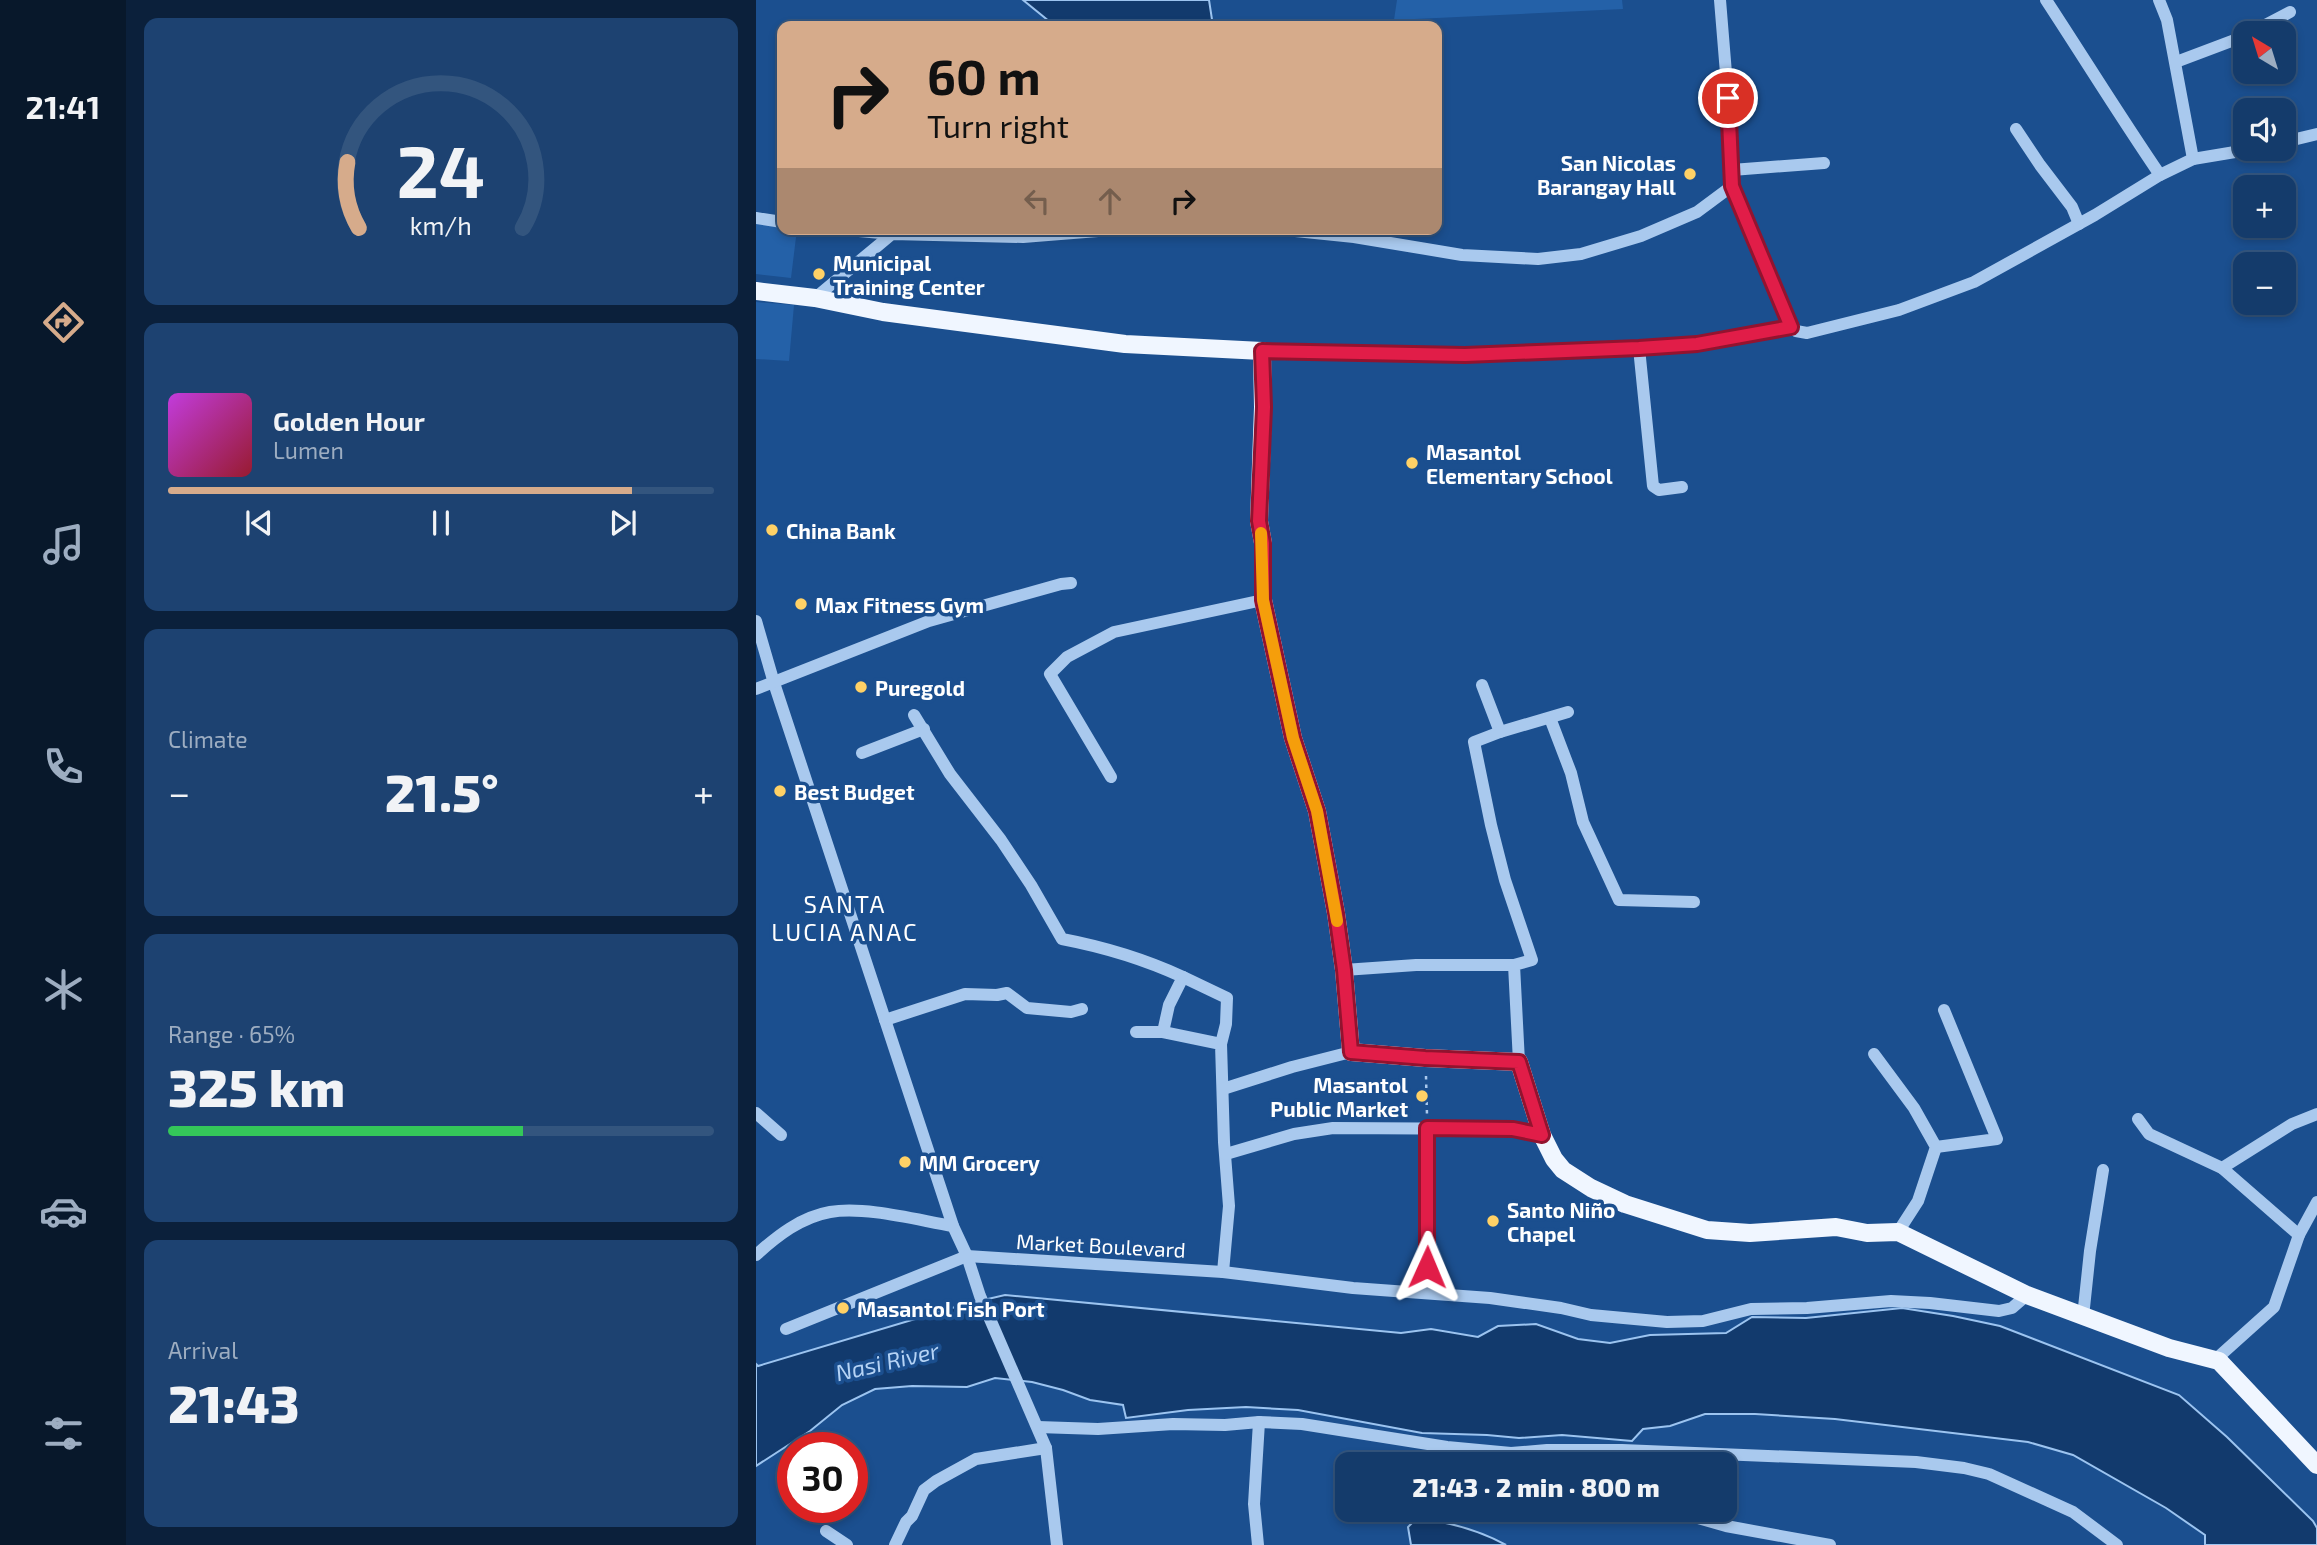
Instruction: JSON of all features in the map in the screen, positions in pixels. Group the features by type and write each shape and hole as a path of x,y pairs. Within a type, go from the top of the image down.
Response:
{"main road":[{"path":"756,291 815,298 883,312 1125,344 1262,351 1264,407 1259,521 1263,543 1263,600 1293,738 1317,811 1336,913 1351,1052 1519,1062 1542,1135 1554,1159 1563,1170 1591,1188 1625,1204 1707,1230 1750,1233 1836,1227 1867,1233 1898,1232 2027,1295 2169,1348 2216,1360 2230,1371 2317,1465"}],"street":[{"path":"1720,0 1732,186 1791,327 1796,331 1807,333 1899,310 1974,282 2161,175 2193,159 2233,152"},
{"path":"2046,0 2116,111 2161,175"},
{"path":"2159,0 2167,20 2176,62 2193,159"},
{"path":"2273,21 2290,12"},
{"path":"2176,62 2233,41"},
{"path":"2017,129 2071,207 2079,224"},
{"path":"2296,139 2317,134"},
{"path":"1732,170 1825,163"},
{"path":"1335,235 1462,255 1538,259 1581,254 1641,236 1697,212 1732,186"},
{"path":"756,218 777,221"},
{"path":"815,298 891,235"},
{"path":"936,235 1048,235"},
{"path":"1262,351 1465,355 1639,348 1697,344 1791,327"},
{"path":"1639,348 1653,486 1659,490 1682,487"},
{"path":"756,689 929,621 1070,583"},
{"path":"1111,777 1050,674 1067,657 1114,632 1263,600"},
{"path":"756,621 953,1226 967,1256 980,1296 1046,1448 1057,1545"},
{"path":"1482,685 1500,732"},
{"path":"1344,970 1416,965 1514,965 1532,960 1505,880 1474,742 1568,712"},
{"path":"914,715 950,774 1009,851 1062,939 1146,960 1227,998 1226,1024 1221,1044 1229,1206 1223,1272"},
{"path":"1550,718 1571,773 1583,822 1619,900 1694,902"},
{"path":"862,754 924,729"},
{"path":"1514,965 1519,1062"},
{"path":"1163,1032 1169,1005 1183,977"},
{"path":"885,1020 965,994 1007,993 1027,1008 1071,1012 1082,1009"},
{"path":"1936,1147 1997,1139 1944,1010"},
{"path":"1136,1032 1163,1032 1221,1044"},
{"path":"1223,1089 1351,1052"},
{"path":"1874,1054 1914,1108 1936,1147 1918,1200 1898,1232"},
{"path":"756,1113 781,1135"},
{"path":"2222,1168 2292,1124 2317,1114"},
{"path":"2138,1119 2149,1134 2222,1168 2299,1235"},
{"path":"1226,1154 1294,1134 1333,1128 1513,1129 1542,1135"},
{"path":"1427,1128 1427,1292"},
{"path":"2083,1317 2103,1170"},
{"path":"2216,1360 2274,1307 2299,1235 2317,1202"},
{"path":"756,1255 778,1236 800,1223 830,1212 876,1212 953,1226"},
{"name":"Market Boulevard","path":"786,1329 967,1256 1223,1272 1353,1288 1427,1292 1561,1308 1591,1315 1683,1323 1719,1319 1751,1309 1807,1308 1891,1301 1918,1301 2000,1311 2012,1308 2027,1295"},
{"path":"1258,1545 1254,1504 1259,1422"},
{"path":"1038,1427 1098,1429 1173,1424 1301,1424 1447,1447 1500,1452"},
{"path":"895,1545 924,1490 936,1481 976,1459 1046,1448"},
{"path":"1523,1452 1655,1452"},
{"path":"1737,1454 1916,1462 1964,1468 1989,1474 2073,1512 2117,1545"},
{"path":"1712,1522 1830,1545"},
{"path":"826,1531 847,1545"}],"path":[{"path":"1425,1058 1427,1128"}],"shaded area":[{"path":"1397,0 1622,0 1623,9 1394,20"},
{"path":"756,222 777,224 777,235 796,235 791,278 756,274"},
{"path":"756,302 794,305 789,361 756,359"}],"water":[{"path":"1023,0 1209,0 1212,21 1049,21"},
{"name":"Nasi River","path":"1005,1295 1401,1333 1431,1329 1478,1337 1498,1326 1536,1324 1578,1339 1610,1343 1650,1335 1726,1333 1752,1317 1806,1318 1902,1308 1953,1316 2000,1326 2179,1395 2227,1437 2313,1521 2317,1528 2317,1545 2205,1545 2205,1535 2166,1508 2073,1455 2028,1442 1835,1419 1755,1414 1705,1414 1670,1426 1643,1429 1632,1441 1562,1435 1519,1438 1422,1433 1298,1410 1246,1407 1188,1410 1126,1418 1123,1405 1090,1400 1032,1382 995,1378 967,1387 912,1386 875,1389 842,1405 808,1432 777,1432 777,1452 756,1466 756,1364 758,1366 962,1305"},
{"path":"1413,1522 1440,1522 1463,1527 1506,1545 1411,1545 1408,1527"}],"slow traffic":[{"path":"1261,533 1263,600 1293,738 1317,811 1337,921"}],"place":[{"name":"San Nicolas Barangay Hall","path":"1690,174"},
{"name":"Municipal Training Center","path":"819,274"},
{"name":"Masantol Elementary School","path":"1412,463"},
{"name":"China Bank","path":"772,530"},
{"name":"Max Fitness Gym","path":"801,604"},
{"name":"Puregold","path":"861,687"},
{"name":"Best Budget","path":"780,791"},
{"name":"Masantol Public Market","path":"1422,1096"},
{"name":"MM Grocery","path":"905,1162"},
{"name":"Santo Niño Chapel","path":"1493,1221"},
{"name":"Masantol Fish Port","path":"843,1308"}],"district":[{"name":"SANTA LUCIA ANAC","path":"845,917"}],"route":[{"path":"1427,1267 1427,1128 1513,1129 1542,1135 1519,1062 1351,1052 1336,913 1317,811 1293,738 1263,600 1263,543 1259,521 1264,407 1262,351 1465,355 1639,348 1697,344 1791,327 1732,186 1728,98"}]}
